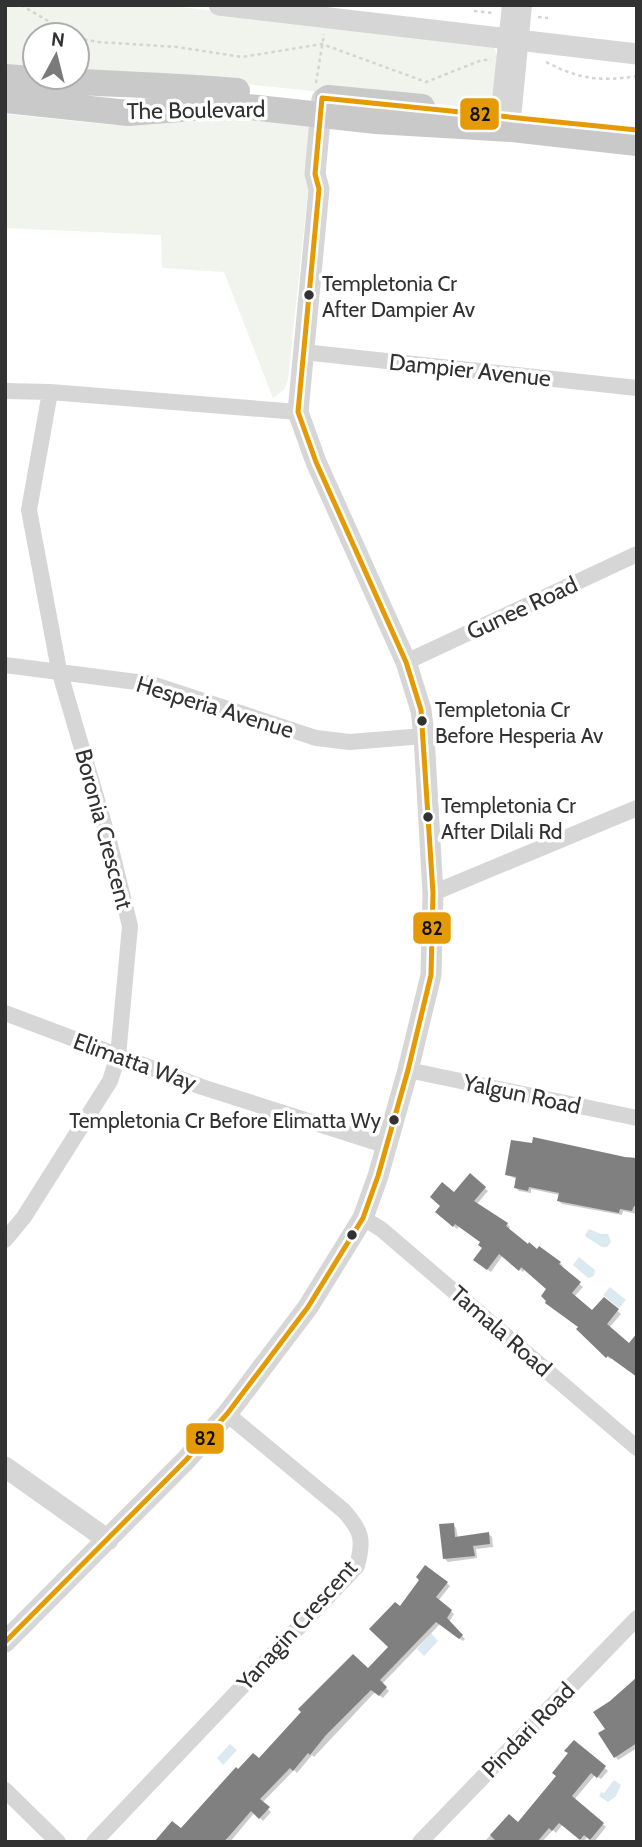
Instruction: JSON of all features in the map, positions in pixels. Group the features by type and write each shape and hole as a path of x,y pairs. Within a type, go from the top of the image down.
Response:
{"main road":[{"name":"The Boulevard","path":"5,77 62,83 128,83 505,122 637,130"},
{"name":"The Boulevard","path":"5,100 128,113 231,105 325,105"},
{"name":"The Boulevard","path":"505,122 637,143"}],"street":[{"path":"219,5 263,8 637,54"},
{"path":"505,122 513,40 510,5"},
{"path":"513,40 524,5"},
{"path":"5,1642 186,1460 227,1414 308,1307 363,1218 387,1146 431,975 433,893 421,710 406,662 316,462 298,412 319,189 326,176 325,105"},
{"name":"Dampier Avenue","path":"303,352 637,388"},
{"path":"5,391 50,392 298,412"},
{"name":"Boronia Crescent","path":"5,1240 24,1217 110,1081 118,1056 130,926 109,841 59,670 29,510 50,392"},
{"name":"Gunee Road","path":"406,662 637,554"},
{"name":"Hesperia Avenue","path":"5,665 152,684 316,738 350,742 424,736"},
{"path":"433,893 637,808"},
{"name":"Elimatta Way","path":"5,1013 202,1087 387,1146"},
{"name":"Yalgun Road","path":"408,1070 637,1118"},
{"name":"Tamala Road","path":"363,1218 381,1229 637,1448"},
{"name":"Yanagin Crescent","path":"94,1842 357,1566 361,1537 356,1524 344,1511 227,1414"},
{"path":"5,1467 108,1540"},
{"name":"Pindari Road","path":"420,1842 637,1618"},
{"path":"5,1790 58,1842"}],"path":[{"path":"21,5 48,21"},
{"path":"325,105 322,44 326,17"},
{"path":"91,41 177,47 242,57 322,44 426,82 482,60 546,61 568,73 598,80 637,76"}],"shaded area":[{"path":"5,5 162,5 478,40 494,47 499,70 496,86 484,106 467,107 197,79 91,71 91,21 21,21 21,66 5,65"},
{"path":"231,113 309,124 313,144 288,379 284,390 273,398 224,272 162,268 161,235 5,228 5,114 112,125"},
{"path":"589,1229 608,1234 611,1242 607,1247 602,1247 586,1237"},
{"path":"579,1257 595,1270 594,1276 588,1278 573,1265"},
{"path":"610,1287 626,1300 619,1308 603,1295"},
{"path":"431,1633 438,1641 424,1656 417,1649"},
{"path":"230,1744 237,1750 223,1765 217,1758"},
{"path":"614,1780 621,1785 616,1796 608,1802 599,1796"}],"building":[{"path":"533,1137 637,1158 637,1207 634,1206 632,1211 620,1209 619,1213 557,1201 559,1193 529,1187 528,1191 514,1188 516,1177 505,1175 511,1140 532,1143"},
{"path":"470,1173 486,1187 474,1201 508,1223 506,1226 528,1244 529,1242 537,1249 539,1246 561,1262 559,1264 581,1282 572,1293 592,1310 604,1297 619,1309 607,1324 629,1343 637,1333 637,1377 608,1356 606,1358 576,1329 578,1327 545,1303 541,1296 546,1289 521,1267 519,1271 499,1254 487,1270 473,1260 482,1248 478,1245 480,1242 455,1224 453,1227 435,1212 440,1206 430,1197 442,1182 454,1192"},
{"path":"454,1523 455,1537 489,1532 490,1544 473,1546 475,1556 443,1559 439,1524"},
{"path":"425,1565 448,1582 436,1597 452,1610 447,1618 463,1635 459,1639 436,1622 380,1680 387,1687 379,1696 371,1690 310,1755 308,1753 293,1771 290,1768 260,1799 270,1807 259,1819 251,1811 224,1842 154,1842 172,1821 181,1828 236,1767 238,1769 253,1753 259,1758 301,1712 298,1709 353,1654 368,1668 388,1647 369,1629 395,1602 400,1606 419,1580 416,1577"},
{"path":"637,1677 637,1743 614,1758 598,1733 605,1729 593,1712"},
{"path":"574,1740 606,1766 597,1778 591,1773 572,1796 604,1823 590,1840 584,1835 580,1840 559,1823 552,1831 549,1828 537,1842 497,1842 490,1835 509,1814 518,1822 556,1776 552,1773 568,1753 564,1751"}],"transit line":[{"name":"82","path":"322,98 637,130"},
{"name":"82","path":"5,1642 186,1460 227,1414 308,1307 363,1218 378,1176 408,1070 431,975 433,893 421,710 406,662 316,462 298,412 319,189 315,174 322,98"}],"place":[{"name":"Templetonia Cr After Dampier Av","path":"309,295"},
{"name":"Templetonia Cr Before Hesperia Av","path":"422,721"},
{"name":"Templetonia Cr After Dilali Rd","path":"428,817"},
{"name":"Templetonia Cr Before Elimatta Wy","path":"394,1120"}]}
